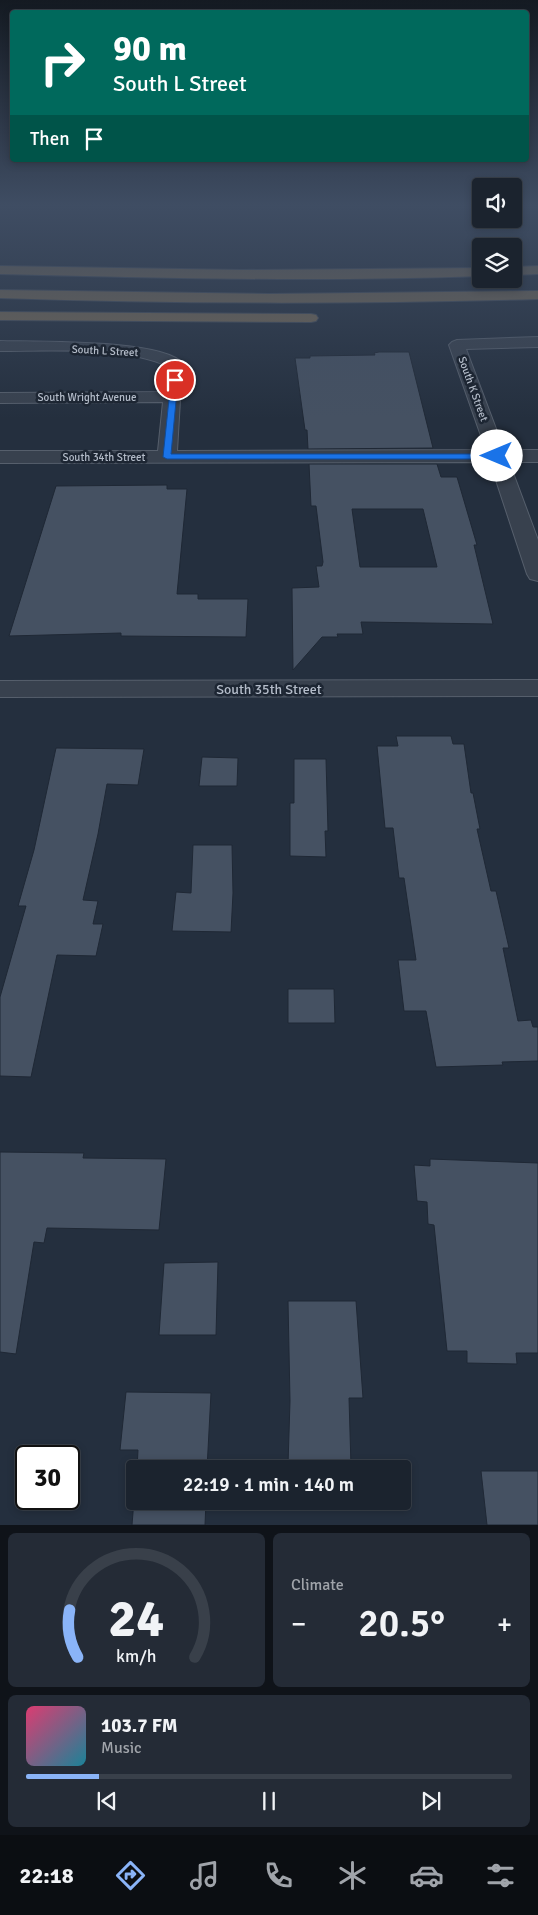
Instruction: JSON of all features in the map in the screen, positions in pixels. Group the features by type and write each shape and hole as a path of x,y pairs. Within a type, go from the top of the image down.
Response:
{"highway":[{"path":"0,294 80,297 308,299 538,295"},
{"path":"0,316 328,317"}],"street":[{"name":"South K Street","path":"538,342 457,345 538,574"},
{"name":"South L Street","path":"0,346 115,350 161,357 175,364 174,397 167,457"},
{"name":"South Wright Avenue","path":"0,398 174,397"},
{"name":"South 34th Street","path":"0,457 538,456"},
{"name":"South 35th Street","path":"0,689 538,688"}],"building":[{"path":"409,352 433,448 308,449 307,430 305,430 295,358 375,355 374,353"},
{"path":"309,464 437,464 441,477 457,477 477,545 474,545 493,624 361,622 363,634 337,634 338,637 322,637 293,670 292,588 319,587 316,566 322,566 323,562 316,506 311,506","holes":["352,509 423,509 437,567 360,567"]},
{"path":"167,485 167,489 187,489 177,594 198,594 198,599 248,599 246,637 121,636 121,633 9,636 56,486"},
{"path":"396,736 451,736 453,744 464,744 471,793 473,793 480,829 477,829 491,891 496,891 509,948 503,948 518,1021 531,1020 533,1027 538,1027 538,1061 502,1062 503,1065 436,1067 426,1011 404,1011 398,960 416,960 404,878 399,878 393,828 385,828 377,746 398,746"},
{"path":"56,748 144,749 138,785 107,784 83,900 98,901 93,924 103,924 96,956 57,955 31,1077 0,1076 0,997 26,906 18,906 34,850"},
{"path":"202,757 238,758 237,786 199,786"},
{"path":"294,759 326,759 328,831 325,831 326,857 290,856 290,803 294,803"},
{"path":"193,845 232,845 233,893 231,932 172,931 176,892 191,893"},
{"path":"288,989 334,989 335,1023 288,1023"},
{"path":"0,1152 84,1153 83,1158 166,1159 159,1230 47,1228 44,1243 34,1242 16,1354 0,1352"},
{"path":"430,1159 538,1163 538,1353 516,1353 517,1364 467,1363 467,1351 447,1351 434,1225 428,1224 427,1202 417,1201 414,1165 430,1166"},
{"path":"218,1262 216,1335 159,1335 164,1263"},
{"path":"288,1301 356,1301 363,1398 349,1398 351,1460 288,1460 290,1401"},
{"path":"126,1392 211,1393 207,1460 137,1460 138,1450 120,1450"},
{"path":"481,1471 538,1471 538,1525 487,1525"},
{"path":"133,1510 206,1510 205,1525 132,1525"}],"route":[{"path":"175,380 167,457 497,456"}]}
